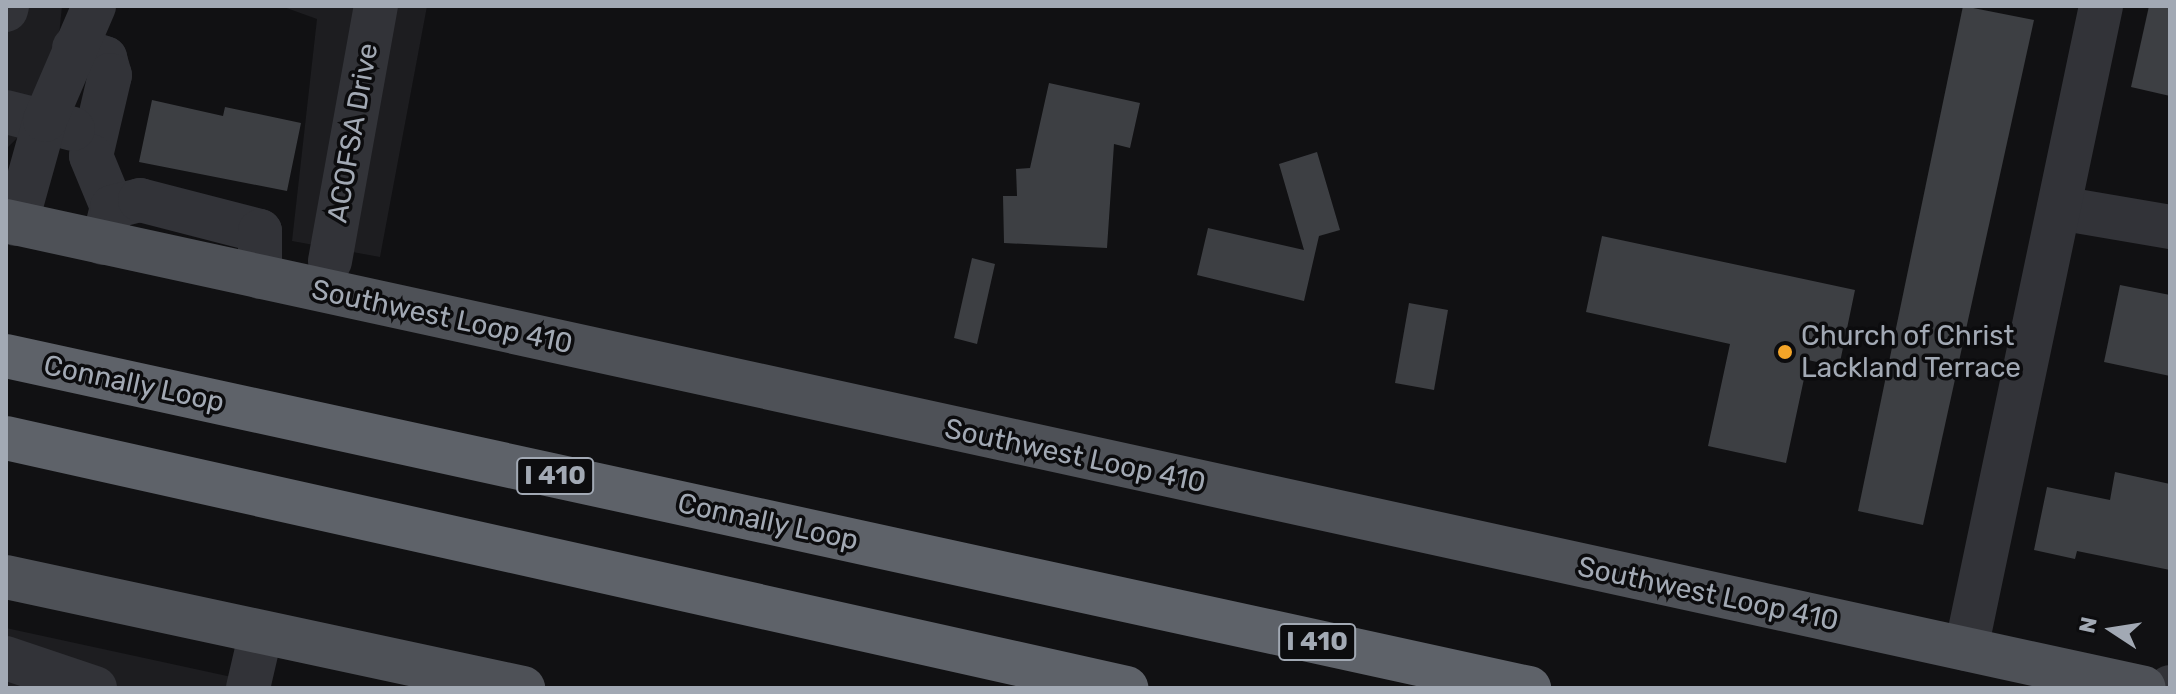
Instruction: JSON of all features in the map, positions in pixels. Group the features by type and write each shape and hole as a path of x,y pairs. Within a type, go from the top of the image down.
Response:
{"highway":[{"name":"Connally Loop","path":"6,356 1529,688"},
{"path":"6,438 1126,688"}],"main road":[{"name":"Southwest Loop 410","path":"11,222 108,225 260,277 2144,688"},
{"path":"6,577 523,688"}],"street":[{"path":"11,222 26,116 74,48 94,6"},
{"name":"ACOFSA Drive","path":"330,261 376,6"},
{"path":"1966,649 2101,6"},
{"path":"74,48 105,58 110,75 93,135 91,156 108,225"},
{"path":"26,116 93,135"},
{"path":"2059,208 2170,227"},
{"path":"248,688 261,632"},
{"path":"6,658 95,688"}],"shaded area":[{"path":"6,6 62,6 52,104 6,149"},
{"path":"281,6 427,6 380,257 292,241 317,19"},
{"path":"6,628 282,688 6,688"}],"building":[{"path":"1963,6 2034,20 1923,525 1858,511"},
{"path":"2149,6 2170,6 2170,96 2131,87"},
{"path":"1049,83 1140,103 1130,148 1114,144 1107,248 1004,243 1003,196 1017,196 1016,169 1030,168"},
{"path":"152,100 223,116 225,107 301,123 287,191 139,162"},
{"path":"1317,152 1340,230 1319,236 1304,301 1197,275 1208,228 1304,250 1279,164"},
{"name":"Church of Christ Lackland Terrace","path":"1602,236 1855,290 1839,367 1808,360 1786,463 1708,446 1730,344 1586,312"},
{"path":"972,258 995,264 977,344 954,338"},
{"path":"2120,285 2170,295 2170,376 2104,362"},
{"path":"1409,303 1448,310 1434,390 1395,383"},
{"path":"2115,472 2170,484 2170,570 2077,551 2075,559 2034,550 2047,487 2110,500"}],"place":[{"name":"Church of Christ Lackland Terrace","path":"1785,352"}]}
